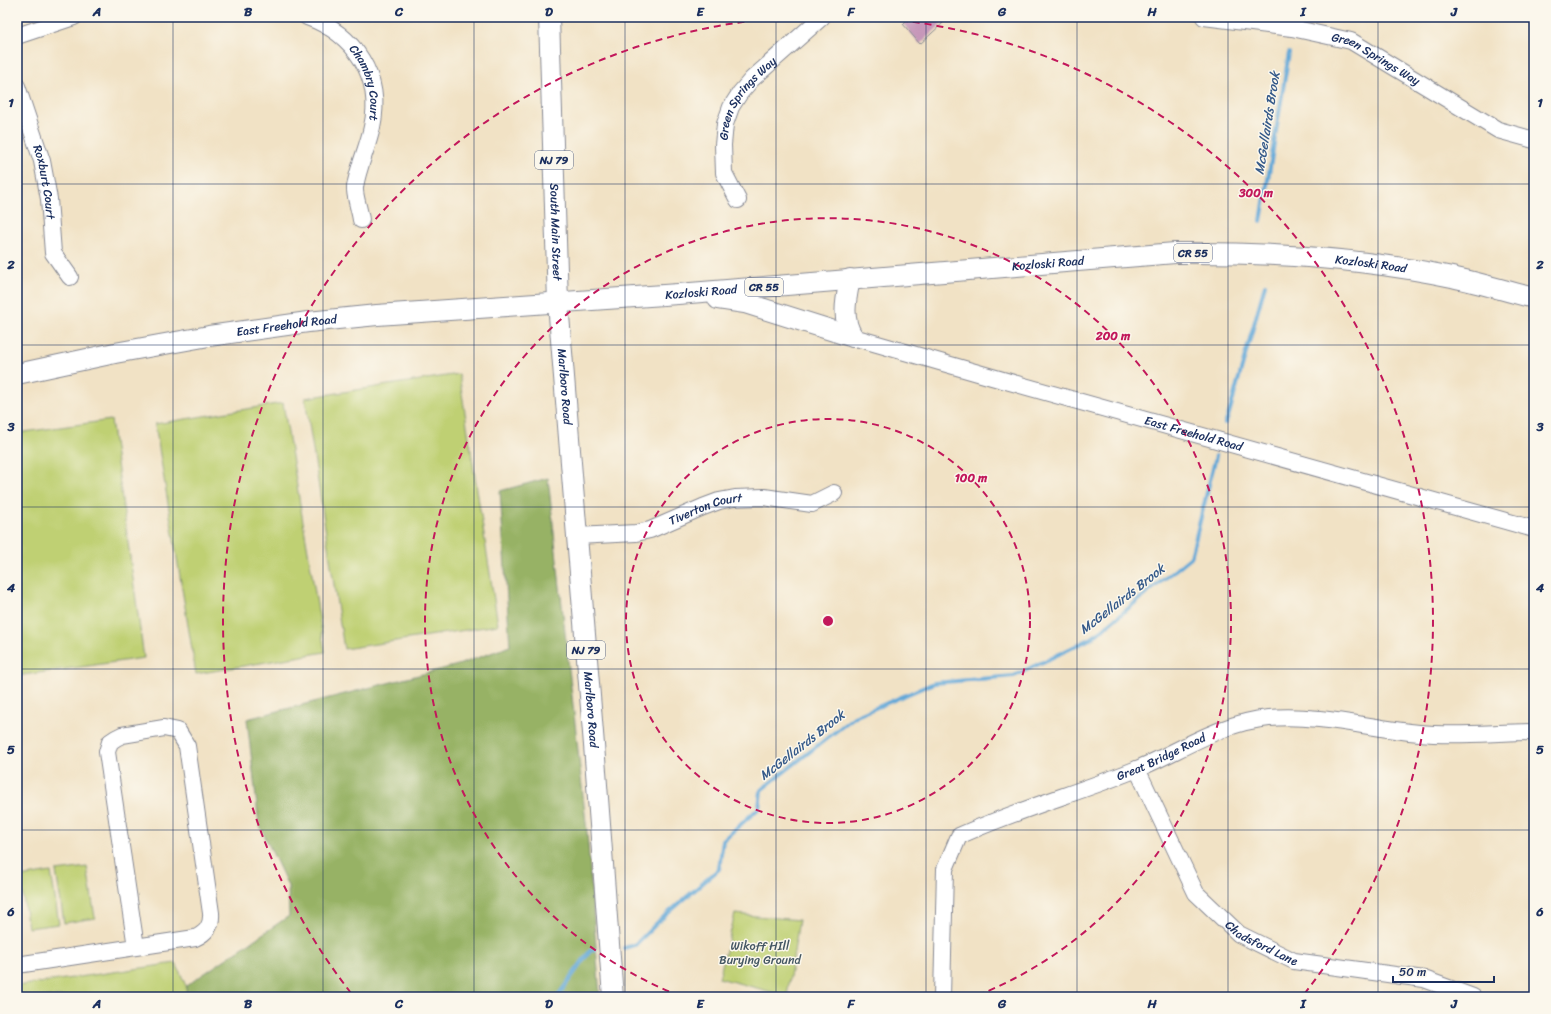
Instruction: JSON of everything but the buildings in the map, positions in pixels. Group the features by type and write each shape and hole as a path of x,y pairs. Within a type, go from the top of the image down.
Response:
{"main road":[{"name":"South Main Street","path":"549,17 558,302"},
{"name":"Kozloski Road","path":"558,302 678,294 1175,253 1249,253 1302,256 1372,264 1452,277 1534,298"},
{"path":"850,280 845,313 848,330 853,337"},
{"path":"678,294 745,303 853,337"},
{"name":"East Freehold Road","path":"17,374 115,353 209,336 308,322 377,315 558,302"},
{"name":"Marlboro Road","path":"558,302 613,997"}],"street":[{"path":"17,36 74,17"},
{"name":"Chambry Court","path":"307,17 328,26 341,35 354,48 365,63 374,92 372,127 355,188 361,220"},
{"name":"Green Springs Way","path":"738,200 724,173 723,145 726,124 731,107 752,79 822,17"},
{"name":"Green Springs Way","path":"1204,17 1292,28 1351,41 1498,130 1534,140"},
{"name":"Roxburt Court","path":"17,86 42,161 49,199 54,253 70,277"},
{"name":"East Freehold Road","path":"853,337 1534,529"},
{"name":"Tiverton Court","path":"577,536 636,533 650,530 703,507 719,501 735,498 764,497 812,504 834,493"},
{"name":"Great Bridge Road","path":"942,997 945,869 959,836 988,823 1137,769 1231,726 1268,718 1310,717 1420,733 1453,735 1534,732"},
{"path":"17,965 136,947 195,938 202,935 208,929 212,921 187,746 178,731 164,728 122,734 110,742 107,752 136,947"},
{"name":"Chadsford Lane","path":"1137,769 1196,893 1239,934 1294,961 1424,978 1473,997"}],"green space":[{"path":"459,374 498,625 344,649 305,398"},
{"path":"283,403 325,652 196,674 155,424"},
{"path":"111,420 144,658 17,676 17,433"},
{"path":"548,478 587,832 600,997 187,997 186,986 289,916 288,886 259,824 247,719 458,665 510,646 500,491"},
{"path":"87,867 95,918 64,923 56,871"},
{"path":"51,872 59,924 28,928 20,877"},
{"name":"Wikoff HIll Burying Ground","path":"735,914 799,920 787,996 719,978"},
{"path":"176,963 186,986 187,997 17,997 17,986"}],"waterway":[{"name":"McGellairds Brook","path":"1261,221 1289,53"},
{"name":"McGellairds Brook","path":"1225,423 1228,417 1265,285"},
{"name":"McGellairds Brook","path":"624,948 635,945 659,921 719,869 723,840 759,808 761,790 854,717 934,683 1014,676 1092,638 1191,557 1216,456"},
{"name":"McGellairds Brook","path":"557,997 590,951 595,950"}]}
